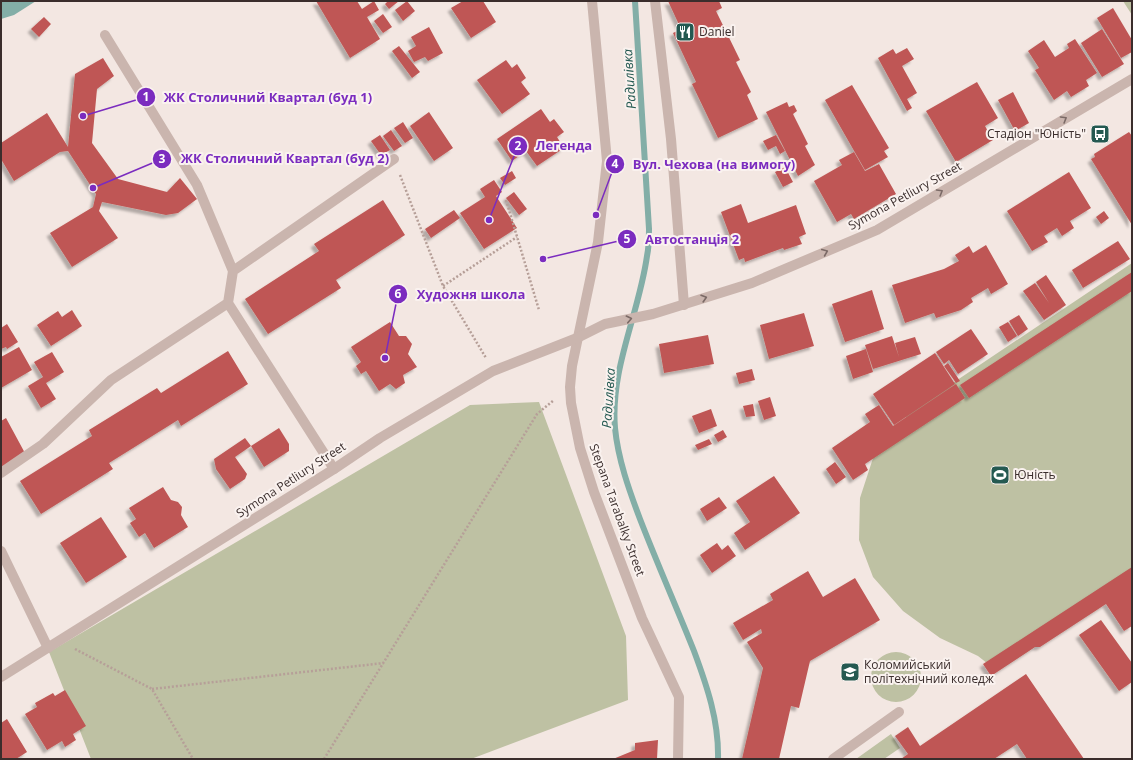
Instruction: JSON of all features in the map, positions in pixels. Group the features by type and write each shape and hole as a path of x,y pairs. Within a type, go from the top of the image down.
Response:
{"street":[{"name":"Stepana Tarabalky Street","path":"592,1 607,161 598,242 577,338 570,388 574,421 580,448 594,492 642,618 679,698 678,759"},
{"path":"655,1 671,139 684,304"},
{"path":"105,36 197,185 233,271 228,303 334,469"},
{"name":"Symona Petliury Street","path":"1,677 60,642 334,469 380,438 493,371 577,338 605,324 653,314 752,283 877,230 1132,79"},
{"path":"233,271 394,159"},
{"path":"1,473 42,444 111,380 228,303"},
{"path":"1,550 48,648"},
{"path":"833,759 899,712"}],"path":[{"path":"394,159 443,286 493,371"},
{"path":"506,200 539,310"},
{"path":"443,286 517,236"},
{"path":"324,759 537,414 570,388"},
{"path":"60,642 152,689 193,759"},
{"path":"152,689 384,663"}],"green space":[{"path":"1123,1 1132,1 1132,15"},
{"name":"Юність","path":"1132,263 1132,625 1110,599 997,671 978,656 940,638 903,611 873,577 859,540 860,498 875,452 912,428 905,415"},
{"path":"539,402 626,636 628,700 471,759 91,759 49,652 470,405"},
{"path":"896,652 905,654 916,663 921,677 919,686 910,697 896,702 887,700 876,691 871,677 873,668 882,657"},
{"path":"891,734 900,748 884,759 856,759"}],"water":[{"path":"1,1 36,1 14,15 1,19"}],"building":[{"path":"316,1 357,1 362,9 374,1 379,10 367,17 380,39 350,58"},
{"path":"388,1 399,1 389,9 385,4"},
{"path":"407,1 415,11 403,21 395,10"},
{"path":"463,1 483,1 496,22 471,38 451,8"},
{"path":"668,1 719,1 722,8 716,11 740,60 736,62 751,92 747,95 758,119 718,138 692,84 696,82 673,33 681,29"},
{"path":"1113,8 1132,40 1132,52 1121,58 1097,18"},
{"path":"383,14 392,27 383,33 374,21"},
{"path":"44,17 51,24 39,37 31,29"},
{"path":"429,27 443,53 428,61 425,57 414,62 408,51 416,46 411,37"},
{"path":"1102,29 1124,64 1102,77 1081,43"},
{"path":"1075,39 1097,73 1086,80 1089,86 1071,97 1067,91 1054,100 1035,70 1039,68 1028,51 1044,40 1055,57 1069,48 1067,44"},
{"path":"399,46 420,72 412,78 392,51"},
{"path":"907,48 914,59 902,66 917,93 907,99 912,108 907,111 878,58 893,49 896,54"},
{"path":"103,58 114,76 97,89 92,143 118,179 167,192 180,178 197,199 178,213 166,215 102,202 99,211 118,238 72,267 50,233 93,207 96,194 68,151 60,152 14,181 1,159 1,143 47,113 68,147 75,74"},
{"path":"506,60 512,68 517,64 526,78 521,82 530,94 502,114 477,80"},
{"path":"977,82 998,118 985,126 993,140 956,162 926,111"},
{"path":"852,85 889,148 884,151 888,157 865,170 825,100"},
{"path":"1013,92 1029,123 1015,131 998,100"},
{"path":"787,102 789,107 794,105 797,111 793,114 808,144 805,146 815,165 798,176 766,112"},
{"path":"541,109 550,122 554,119 564,132 557,137 564,148 537,166 526,151 512,161 497,139"},
{"path":"429,112 453,148 434,161 410,126"},
{"path":"403,122 413,138 405,143 394,128"},
{"path":"391,130 402,146 394,151 383,136"},
{"path":"1129,132 1132,136 1132,225 1091,159 1095,157 1094,154"},
{"path":"380,135 390,150 381,155 371,141"},
{"path":"776,135 785,151 780,154 776,146 768,150 763,141"},
{"path":"854,152 865,171 879,164 896,194 854,219 851,214 837,222 814,181 842,165 839,160"},
{"path":"785,167 793,182 783,187 775,172"},
{"path":"512,171 516,178 505,185 500,178"},
{"path":"1069,172 1091,208 1070,221 1074,228 1062,236 1057,228 1044,236 1048,242 1032,251 1007,211"},
{"path":"494,180 502,192 496,196 517,228 484,249 460,213 485,197 480,189"},
{"path":"514,192 527,209 519,215 506,198"},
{"path":"383,200 405,235 336,280 341,288 268,334 245,299 319,251 314,244"},
{"path":"741,204 748,223 796,205 806,234 799,237 802,244 784,250 783,248 745,262 744,258 739,260 721,212"},
{"path":"454,210 460,218 431,238 425,229"},
{"path":"1104,211 1109,218 1101,224 1096,217"},
{"path":"1118,241 1130,259 1083,288 1072,270"},
{"path":"986,245 1008,284 991,294 988,288 971,298 973,302 961,310 936,318 934,313 905,323 892,285 944,269 959,261 955,255 969,246 973,253"},
{"path":"1132,272 1132,291 969,398 960,385"},
{"path":"1046,275 1066,305 1044,320 1023,291 1035,283 1049,303 1036,282"},
{"path":"872,290 884,329 845,342 832,304"},
{"path":"72,310 82,326 51,346 37,325 58,311 62,317"},
{"path":"804,313 814,346 769,359 760,325"},
{"path":"1019,315 1028,329 1018,336 1009,321"},
{"path":"390,322 399,336 406,336 412,344 408,354 417,367 403,375 405,383 396,389 390,384 379,391 366,371 361,374 356,366 361,362 351,347"},
{"path":"1008,322 1017,336 1008,342 999,327"},
{"path":"7,324 18,342 7,349 6,347 1,349 1,328"},
{"path":"971,329 988,354 958,374 949,360 944,364 936,352"},
{"path":"708,335 714,364 664,373 659,344"},
{"path":"892,336 899,357 895,343 915,337 921,354 873,369 865,345"},
{"path":"19,347 32,370 1,388 1,357"},
{"path":"866,349 873,372 853,379 846,356"},
{"path":"228,351 248,384 181,426 178,420 109,463 113,469 41,514 20,481 92,436 89,430 157,388 161,393"},
{"path":"52,352 64,372 46,383 56,399 41,408 28,386 43,377 34,362"},
{"path":"935,353 955,384 894,425 873,394"},
{"path":"948,363 960,381 956,383 944,366"},
{"path":"752,369 755,380 739,384 736,373"},
{"path":"956,384 965,398 865,464 868,470 853,480 832,448 870,422 865,414 879,405 893,426"},
{"path":"770,397 776,416 764,420 758,401"},
{"path":"753,404 755,416 746,417 743,406"},
{"path":"711,409 717,426 699,433 692,416"},
{"path":"6,418 26,455 1,468 1,421"},
{"path":"279,428 289,444 289,451 264,467 251,446"},
{"path":"723,430 727,437 718,442 714,435"},
{"path":"245,438 251,446 235,457 247,474 245,479 230,489 216,469 214,459"},
{"path":"709,439 712,444 698,450 695,445"},
{"path":"835,462 846,477 836,484 826,469"},
{"path":"774,476 800,513 745,550 734,533 750,522 736,501"},
{"path":"163,487 171,500 178,502 182,507 181,515 188,527 154,548 145,533 139,537 130,523 136,519 129,508"},
{"path":"719,497 727,508 707,521 700,509"},
{"path":"101,517 127,557 86,583 60,543"},
{"path":"717,543 722,550 728,545 736,556 712,573 700,555"},
{"path":"1132,567 1132,626 1124,631 1106,604 1040,647 1035,647 991,676 983,664"},
{"path":"808,571 823,597 855,578 880,620 810,661 799,708 791,706 779,759 742,759 763,668 747,642 762,633 761,629 743,640 733,623 773,600 770,594"},
{"path":"1101,620 1132,663 1132,682 1119,691 1079,635"},
{"path":"1026,674 1084,759 1027,759 1017,744 994,759 901,759 908,754 895,736 908,727 920,746"},
{"path":"65,690 86,726 73,734 76,740 65,747 62,741 47,750 25,714 37,707 35,703 53,693 55,696"},
{"path":"7,719 27,752 16,759 1,759 1,723"},
{"path":"658,740 657,759 613,759 635,750 635,743"}],"waterway":[{"name":"Радилівка","path":"635,1 649,242 643,278 626,342 617,384 615,406 616,440 624,474 632,497 646,535 694,651 708,691 714,717 718,745 718,759"}],"place":[{"name":"Daniel","path":"685,32"},
{"name":"ЖК Столичний Квартал (буд 1)","path":"83,116"},
{"name":"Стадіон \"Юність\"","path":"1100,134"},
{"name":"ЖК Столичний Квартал (буд 2)","path":"93,188"},
{"name":"Вул. Чехова (на вимогу)","path":"596,215"},
{"name":"Легенда","path":"489,220"},
{"name":"Автостанція 2","path":"543,259"},
{"name":"Художня школа","path":"385,358"},
{"name":"Юність","path":"1000,475"},
{"name":"Коломийський політехнічний коледж","path":"850,672"}]}
